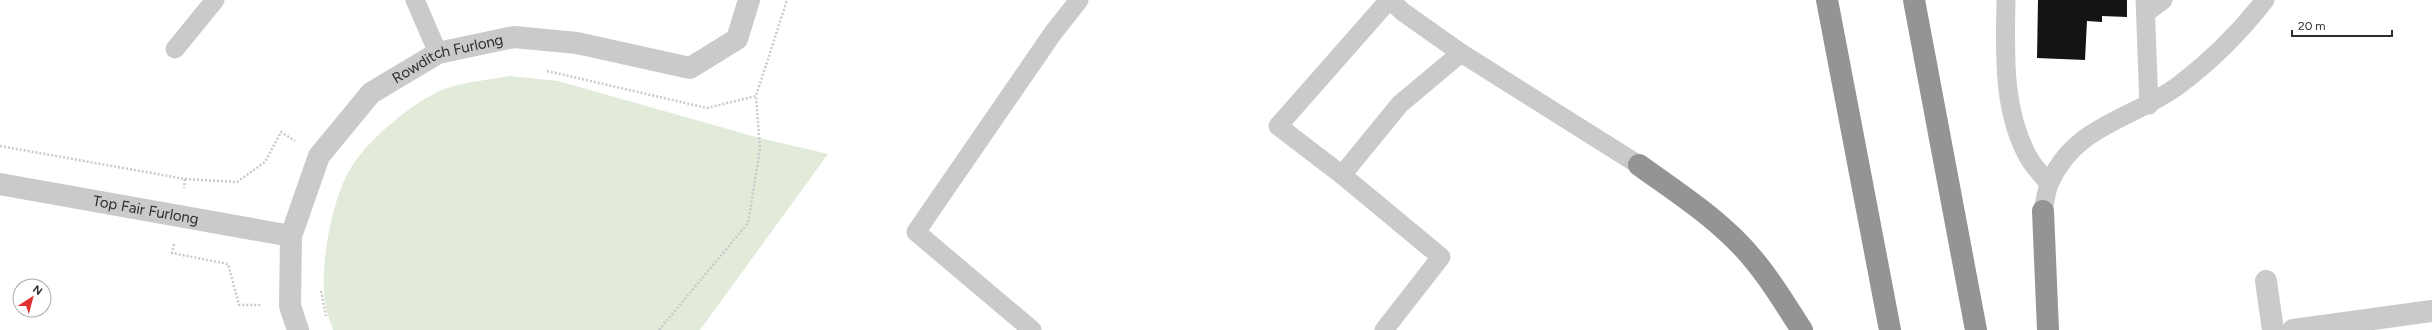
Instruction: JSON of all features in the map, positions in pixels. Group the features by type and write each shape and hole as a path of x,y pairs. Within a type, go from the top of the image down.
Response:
{"highway":[{"path":"1827,0 1890,330"},
{"path":"1914,0 1976,330"},
{"path":"1639,165 1703,212 1745,249 1769,279 1802,330"},
{"path":"2043,211 2048,330"}],"street":[{"name":"Rowditch Furlong","path":"298,330 290,306 290,236 320,156 371,93 438,53 514,37 577,43 690,68 737,39 749,0"},
{"name":"Top Fair Furlong","path":"0,184 290,236"},
{"path":"2266,281 2273,330"},
{"path":"2293,330 2432,310"}],"lane":[{"path":"176,49 215,0"},
{"path":"415,0 438,53"},
{"path":"1032,330 916,232 1053,33 1079,0"},
{"path":"1384,330 1440,257 1342,175 1278,126 1389,0 1403,12 1461,53 1639,165"},
{"path":"2006,0 2005,71 2016,125 2030,160 2050,184"},
{"path":"2149,105 2146,7 2163,0"},
{"path":"2043,211 2050,184 2070,150 2090,133 2149,105 2179,85 2207,62 2248,23 2265,0"},
{"path":"1342,175 1400,104 1461,53"}],"path":[{"path":"659,330 748,223 760,149 756,96 787,0"},
{"path":"543,70 707,108 756,96"},
{"path":"185,179 237,182 265,162 281,132 320,156"},
{"path":"320,287 328,323"}],"green space":[{"path":"509,76 558,81 756,137 828,154 700,330 333,330 327,310 324,292 325,255 328,235 338,196 352,166 369,144 393,122 419,102 444,89 476,81"}],"building":[{"path":"2038,0 2127,0 2127,17 2102,16 2102,22 2087,21 2085,60 2037,58"}]}
